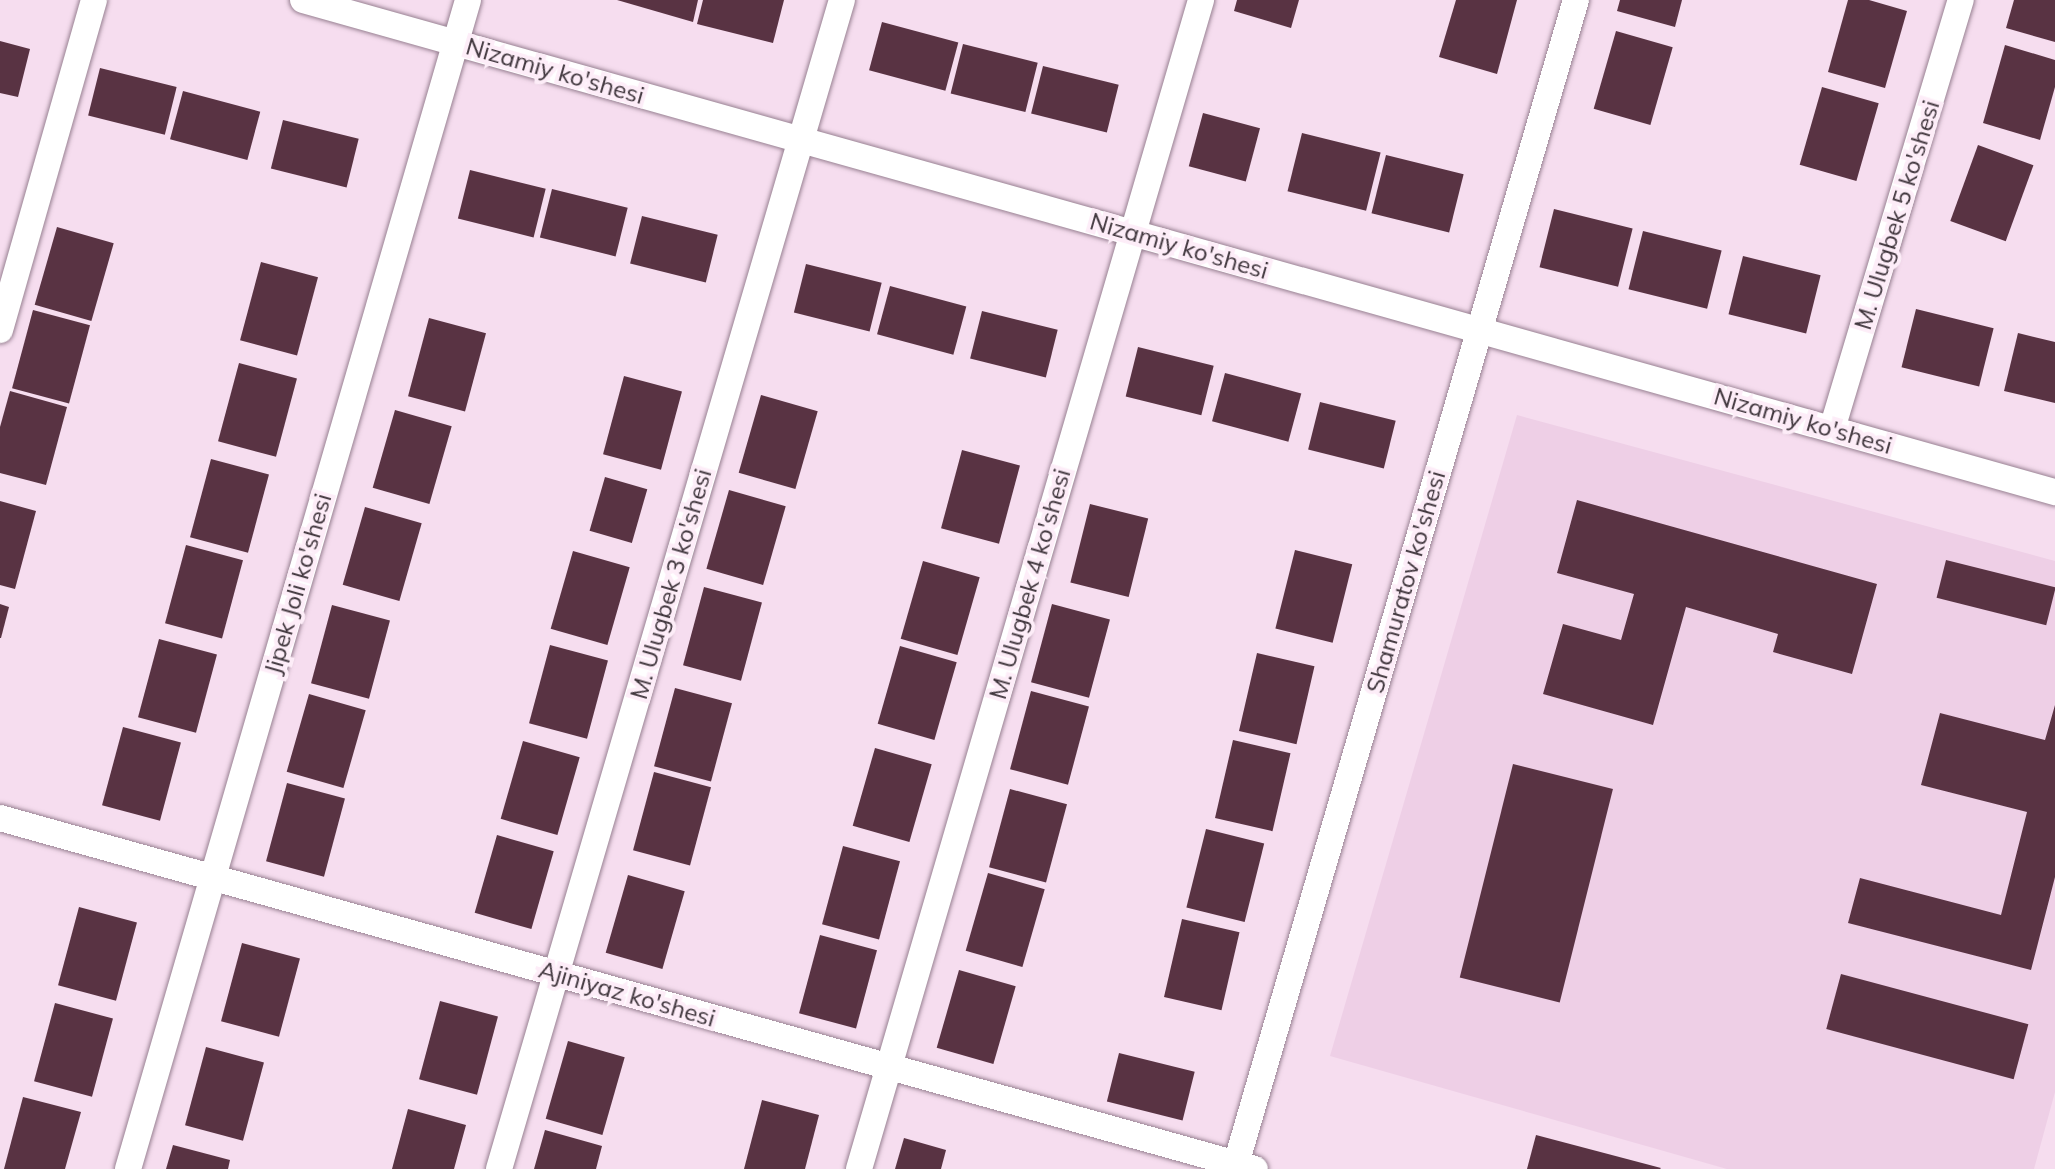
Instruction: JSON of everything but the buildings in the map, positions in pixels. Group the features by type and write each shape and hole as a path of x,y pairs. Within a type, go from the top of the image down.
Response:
{"street":[{"path":"0,330 94,0"},
{"name":"Nizamiy ko'shesi","path":"303,0 2055,492"},
{"name":"Jipek Joli ko'shesi","path":"128,1169 468,0"},
{"name":"M. Ulugbek 3 ko'shesi","path":"499,1169 842,0"},
{"name":"M. Ulugbek 4 ko'shesi","path":"859,1169 1201,0"},
{"name":"Shamuratov ko'shesi","path":"1246,1166 1479,330 1576,0"},
{"name":"M. Ulugbek 5 ko'shesi","path":"1832,429 1961,0"},
{"name":"Ajiniyaz ko'shesi","path":"0,818 1246,1166"}],"shaded area":[{"path":"1517,415 2055,561 2055,1092 2034,1169 1727,1169 1330,1056"}]}
